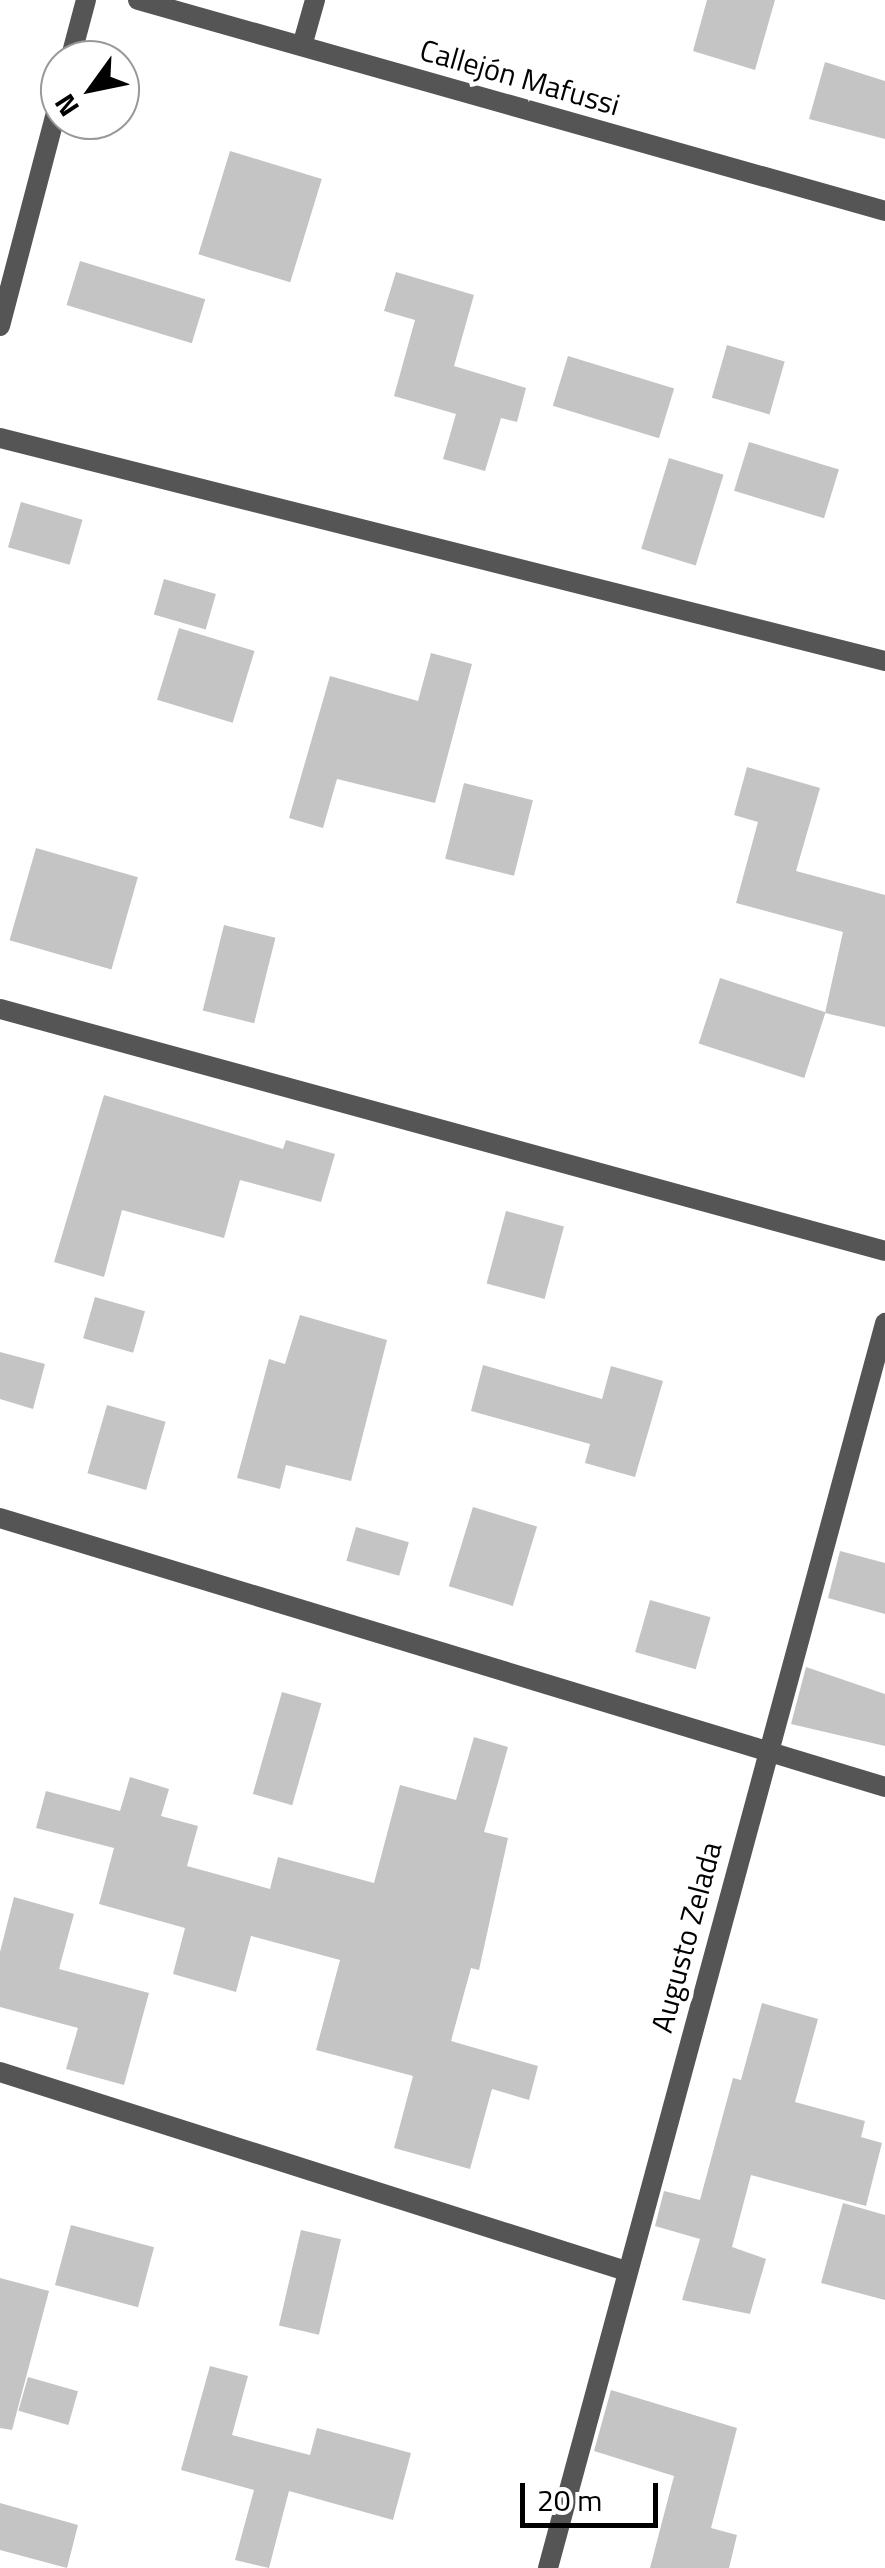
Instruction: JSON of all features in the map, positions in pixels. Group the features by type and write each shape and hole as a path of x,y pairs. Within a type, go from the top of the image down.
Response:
{"street":[{"path":"75,40 86,0"},
{"name":"Callejón Mafussi","path":"138,0 885,211"},
{"path":"302,46 315,0"},
{"path":"0,326 49,140"},
{"path":"0,438 885,661"},
{"path":"0,1009 885,1251"},
{"name":"Augusto Zelada","path":"548,2568 885,1323"},
{"path":"0,1518 885,1787"},
{"path":"0,2072 626,2270"}],"building":[{"path":"707,0 775,0 755,70 693,51"},
{"path":"825,62 885,81 885,139 809,119"},
{"path":"230,151 322,179 290,282 198,254"},
{"path":"80,261 205,299 192,343 67,305"},
{"path":"396,272 474,295 454,366 526,388 517,422 501,418 485,471 443,459 456,414 394,396 415,320 384,311"},
{"path":"727,345 785,362 770,414 712,398"},
{"path":"568,356 674,388 659,438 553,406"},
{"path":"749,442 839,469 824,518 734,491"},
{"path":"669,458 724,475 696,566 641,549"},
{"path":"21,502 83,520 70,565 8,547"},
{"path":"164,579 216,594 206,629 154,615"},
{"path":"179,628 255,651 233,723 157,700"},
{"path":"431,653 472,664 435,803 337,779 323,828 289,818 330,676 418,701"},
{"path":"747,767 820,788 796,871 885,895 885,1027 825,1013 843,932 736,903 758,822 734,815"},
{"path":"464,783 533,800 514,876 445,859"},
{"path":"36,848 138,877 111,969 10,940"},
{"path":"224,925 275,938 254,1023 203,1010"},
{"path":"720,978 826,1012 804,1078 699,1044"},
{"path":"104,1095 283,1149 286,1140 335,1154 321,1202 240,1180 224,1238 122,1210 104,1277 54,1262"},
{"path":"506,1211 564,1227 545,1299 487,1283"},
{"path":"95,1297 145,1311 133,1353 83,1338"},
{"path":"300,1315 387,1340 351,1481 286,1465 280,1489 237,1478 269,1359 285,1364"},
{"path":"0,1352 45,1364 33,1409 0,1399"},
{"path":"483,1365 602,1399 611,1366 663,1381 635,1477 585,1463 590,1444 471,1411"},
{"path":"107,1405 166,1422 146,1490 87,1473"},
{"path":"473,1507 537,1527 513,1606 449,1586"},
{"path":"356,1527 409,1542 399,1576 346,1561"},
{"path":"840,1551 885,1563 885,1614 828,1598"},
{"path":"650,1600 711,1617 696,1669 635,1652"},
{"path":"806,1667 885,1694 885,1746 791,1724"},
{"path":"282,1692 321,1703 292,1805 253,1794"},
{"path":"474,1737 508,1747 484,1832 508,1838 479,1970 471,1968 451,2041 538,2066 529,2100 492,2089 470,2169 394,2148 413,2076 316,2050 340,1960 251,1936 236,1992 173,1974 185,1928 99,1904 114,1848 36,1828 46,1791 120,1811 130,1777 169,1789 161,1816 198,1826 187,1866 270,1889 278,1857 374,1883 400,1785 456,1800"},
{"path":"14,1897 74,1914 59,1969 149,1993 124,2085 66,2069 78,2028 0,2007 0,1952"},
{"path":"762,2003 818,2019 795,2102 865,2121 861,2137 882,2143 866,2206 751,2175 732,2247 766,2259 750,2314 682,2300 700,2239 655,2226 664,2191 700,2200 733,2078 741,2080"},
{"path":"843,2203 885,2215 885,2300 821,2283"},
{"path":"71,2225 154,2247 138,2307 55,2285"},
{"path":"301,2230 341,2239 319,2335 279,2325"},
{"path":"0,2278 49,2291 12,2430 0,2428"},
{"path":"210,2366 248,2376 232,2435 310,2455 317,2428 411,2453 393,2520 289,2491 269,2568 235,2560 254,2490 181,2470"},
{"path":"28,2377 78,2391 68,2425 18,2411"},
{"path":"611,2390 737,2428 711,2528 737,2535 729,2568 650,2568 674,2476 594,2451"},
{"path":"0,2503 78,2525 67,2568 0,2550"}]}
